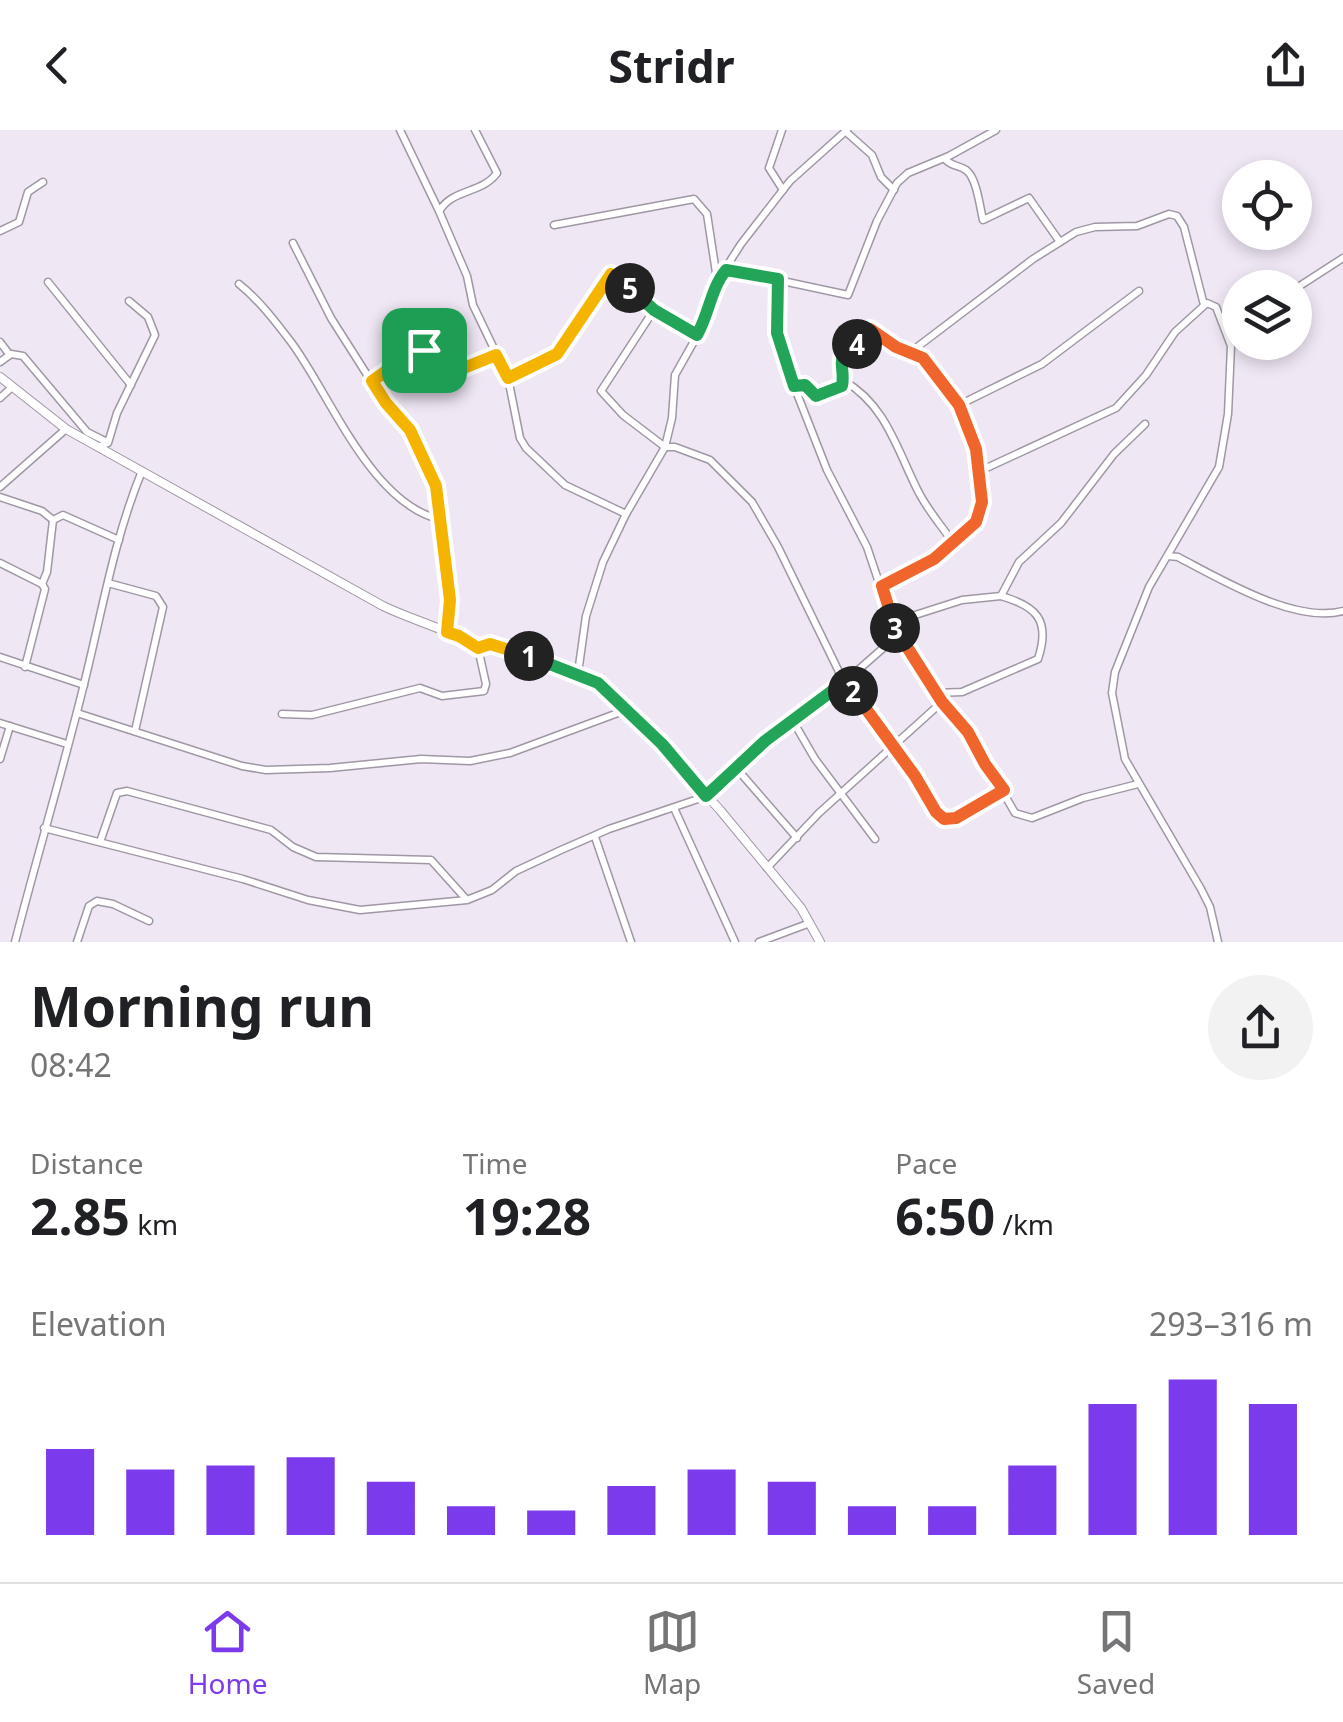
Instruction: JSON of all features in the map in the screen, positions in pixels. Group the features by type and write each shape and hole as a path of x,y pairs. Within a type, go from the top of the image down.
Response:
{"street":[{"path":"400,130 439,211 467,276 473,305 508,378 517,430 526,448 566,484 626,514"},
{"path":"439,211 446,201 485,184 496,173 475,130"},
{"path":"782,130 769,168 782,190"},
{"path":"726,270 848,295 884,206 908,173 996,130"},
{"path":"578,673 586,616 602,562 664,447 672,418 676,376 711,306 718,280 741,244 803,166 846,131 851,140 872,155 880,176 894,190"},
{"path":"944,158 951,166 964,168 970,176 983,220 1029,198 1060,242"},
{"path":"0,232 19,222 28,192 43,182"},
{"path":"554,224 694,199 708,220 718,280"},
{"path":"912,351 1076,232 1137,226 1174,214 1184,228 1204,306"},
{"path":"294,243 331,318 386,403 410,430 428,465 442,520 450,612 447,632"},
{"path":"1312,278 1343,258"},
{"path":"508,378 557,354 611,274 654,310 697,335"},
{"path":"778,279 777,333 794,386 814,440 858,527 897,636 904,640 942,702 968,732 1015,813 1032,818 1083,798 1138,784"},
{"path":"48,282 131,385"},
{"path":"240,284 289,339 344,431 383,481 426,517 442,520"},
{"path":"959,405 1042,364 1139,292"},
{"path":"104,445 155,331 148,318 129,301"},
{"path":"980,471 1116,408 1146,375 1175,332 1207,302 1216,307 1222,323"},
{"path":"654,310 624,360 600,389 623,415 664,447 675,446 710,460 752,502 778,546 844,682 863,701 936,812 944,819 956,818 1004,790"},
{"path":"882,586 900,574 925,566 967,531 981,511 980,471 959,405 944,383 912,351 896,347 870,329 855,346 844,351 840,361 844,380 875,406 907,462 917,491 952,541"},
{"path":"0,342 9,354"},
{"path":"372,381 396,366 404,355 427,350 444,376 496,355"},
{"path":"0,362 9,354 18,354 32,364 87,432 142,470 383,606 459,636 478,648 484,691 442,696 420,688 312,715 282,714"},
{"path":"1218,942 1210,907 1149,795 1138,784 1120,743 1112,684 1142,600 1219,466 1228,414 1230,360"},
{"path":"0,377 66,428 104,445"},
{"path":"794,386 805,385 816,396 834,392 844,380"},
{"path":"0,398 11,388"},
{"path":"1000,596 1018,562 1061,522 1114,454 1145,424"},
{"path":"0,487 66,428"},
{"path":"14,942 129,502 142,470"},
{"path":"0,496 42,511 53,520"},
{"path":"53,520 63,514 120,540"},
{"path":"42,584 53,520"},
{"path":"1167,556 1178,557 1232,587 1260,597 1320,614 1343,611"},
{"path":"0,562 45,589 25,667"},
{"path":"108,583 156,596 162,607 135,731"},
{"path":"44,828 308,900 360,910 467,900 492,890 516,871 706,796 754,751 897,636 912,616 976,596 1000,596 1034,609 1042,627 1038,659 962,692 937,693"},
{"path":"478,648 490,644 598,683 662,744 767,868 820,942"},
{"path":"0,657 84,685"},
{"path":"767,868 942,702"},
{"path":"76,713 252,768 330,768 422,759 470,762 573,732 626,710"},
{"path":"790,722 875,840"},
{"path":"0,723 68,744"},
{"path":"0,759 10,726"},
{"path":"737,770 797,838"},
{"path":"100,842 116,793 127,790 271,830 292,847 316,857 431,860 467,900"},
{"path":"674,808 735,942"},
{"path":"595,837 630,942"},
{"path":"77,942 86,912 96,901 113,904 149,922"},
{"path":"758,942 810,923"}],"route":[{"path":"726,270 778,279 777,333 794,386 805,385 816,396 842,386 843,354 870,329 896,347 923,358 959,405 969,430 980,471 981,511 967,531 925,566 900,574 882,586 897,636 904,640 942,702 968,732 1004,790 956,818 944,819 863,701 844,682 765,741 706,796 662,744 598,683 490,644 478,648 447,632 450,600 436,486 410,430 372,381 396,366 404,355 424,350 444,376 496,355 508,378 557,354 611,274 654,310 697,335 706,320 718,280 726,270"}]}
